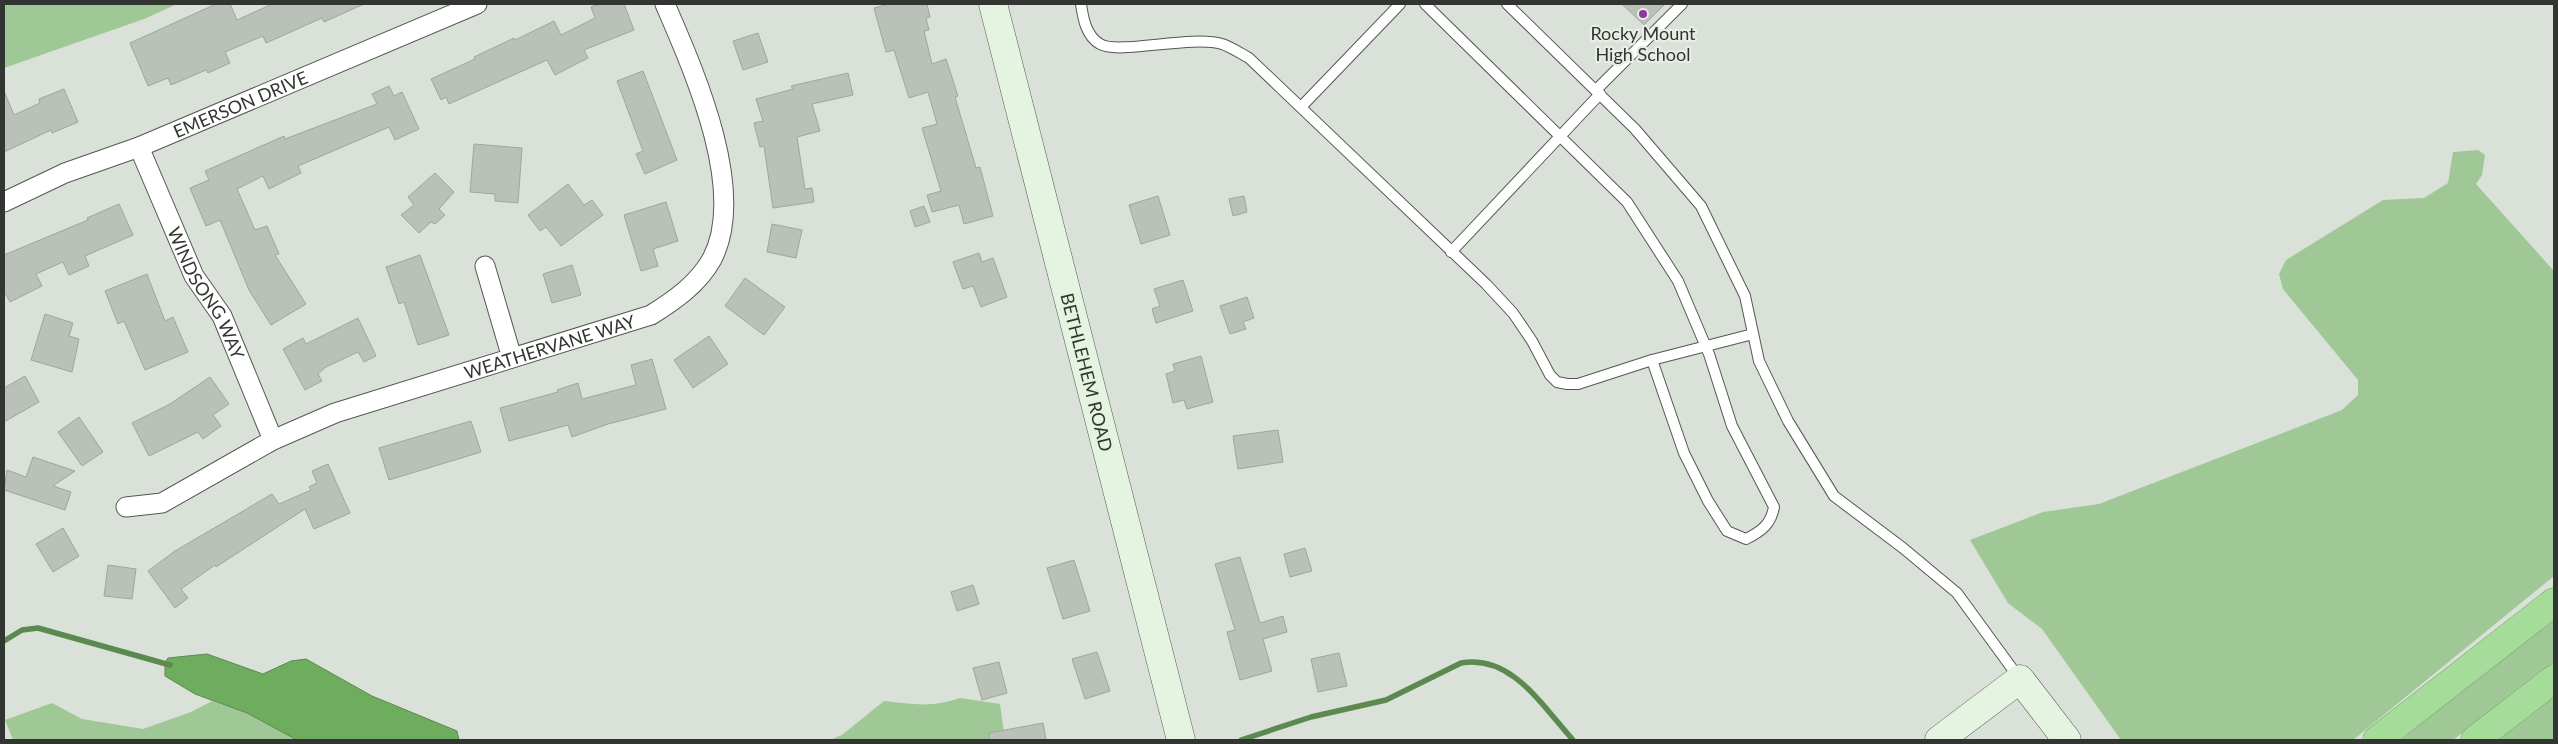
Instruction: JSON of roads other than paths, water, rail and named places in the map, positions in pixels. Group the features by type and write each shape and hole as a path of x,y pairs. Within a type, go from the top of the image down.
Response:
{"highway":[{"path":"2377,740 2554,602"},
{"path":"2475,740 2554,679"}],"main road":[{"name":"BETHLEHEM ROAD","path":"993,4 1181,740"},
{"path":"1938,740 2020,679 2067,740"}],"street":[{"name":"EMERSON DRIVE","path":"4,202 66,173 139,147 477,4"},
{"name":"WEATHERVANE WAY","path":"126,507 162,503 273,440 335,413 651,315 682,296 712,258 721,233 725,207 718,151 702,96 665,4"},
{"name":"WINDSONG WAY","path":"139,147 194,276 222,316 273,440"},
{"path":"485,266 512,358"}],"lane":[{"path":"1081,4 1086,27 1093,39 1101,46 1117,48 1171,42 1220,44 1249,58 1513,313 1532,341 1550,375 1557,382 1578,384 1652,360 1753,334"},
{"path":"1301,107 1400,4"},
{"path":"1424,4 1561,135 1627,202 1678,281 1705,346 1732,426 1774,506 1772,517 1766,526 1746,538 1727,531 1708,502 1684,454 1652,360"},
{"path":"1507,4 1635,129 1701,206 1745,296 1759,361 1788,421 1834,496 1903,548 1957,593 2020,679"},
{"path":"1451,252 1682,4"}],"waterway":[{"path":"4,641 22,630 38,628 170,665"},
{"path":"1241,740 1311,717 1386,700 1461,663 1479,662 1496,667 1511,675 1525,686 1573,740"}],"place":[{"name":"Rocky Mount High School","path":"1643,14"}]}
